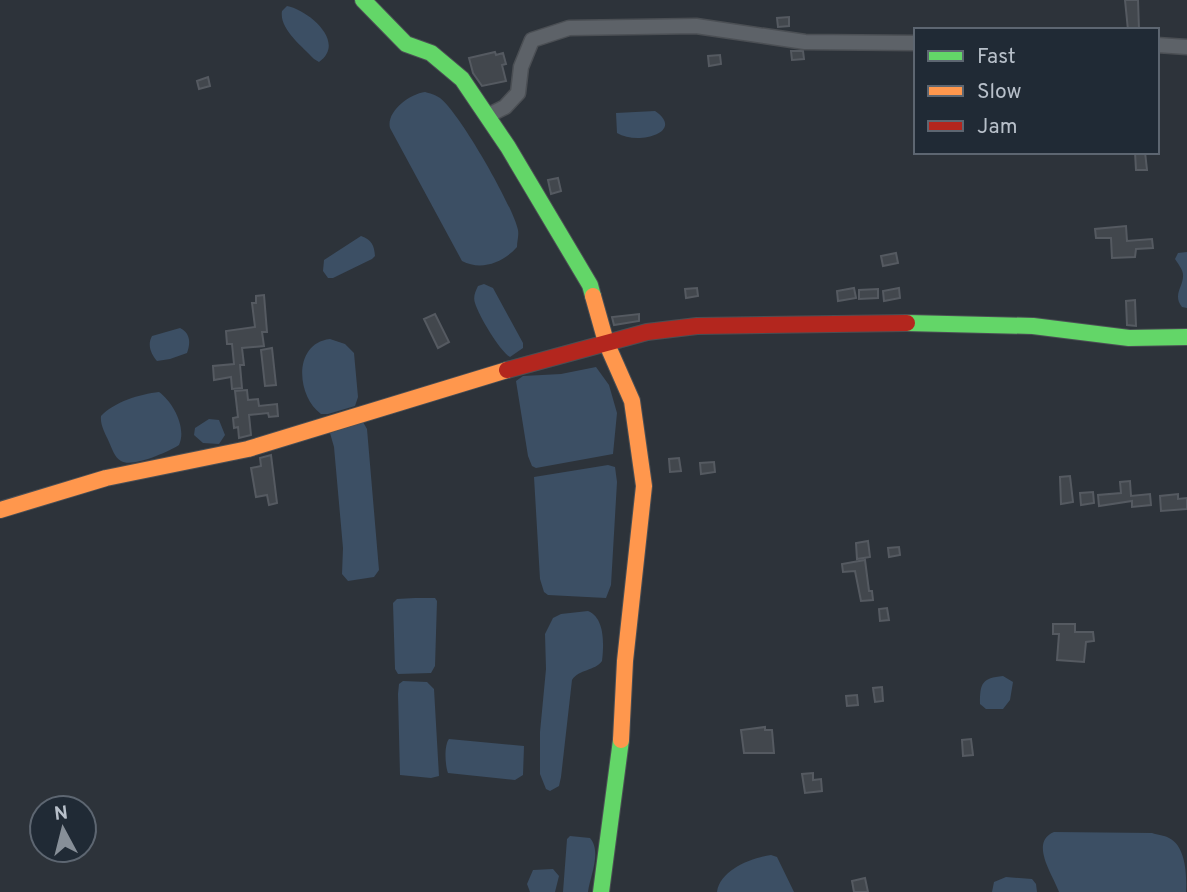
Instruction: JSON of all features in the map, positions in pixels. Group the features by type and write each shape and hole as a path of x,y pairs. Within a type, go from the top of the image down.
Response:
{"street":[{"path":"363,0 406,44 431,53 462,79 508,147 590,285 606,342 632,401 644,486 626,648 621,749 601,892"},
{"path":"487,116 505,107 518,93 521,67 532,40 569,28 696,26 805,42 914,43"},
{"path":"1159,45 1187,47"},
{"path":"0,510 106,478 248,449 464,382 647,332 697,326 944,323 1033,326 1129,338 1187,337"}],"water":[{"path":"287,6 314,20 327,37 327,54 319,62 292,37 284,24 282,11"},
{"path":"425,92 440,98 460,121 514,218 518,232 517,247 491,264 477,265 462,261 390,128 395,110 412,96"},
{"path":"655,111 665,125 656,135 636,138 617,133 616,113"},
{"path":"361,236 372,243 375,256 333,278 328,278 323,271 324,260"},
{"path":"1187,252 1187,308 1182,307 1178,298 1183,274 1175,259 1178,253"},
{"path":"484,284 493,288 523,343 523,348 510,357 490,332 475,303 477,288"},
{"path":"180,328 189,338 187,353 157,361 150,349 152,336"},
{"path":"330,339 345,344 354,353 358,397 355,406 321,414 307,395 302,371 309,350"},
{"path":"596,367 609,385 617,413 613,454 536,468 532,466 516,381 523,376 561,374"},
{"path":"159,392 169,402 180,423 179,445 141,461 121,461 115,455 104,432 101,416 128,400"},
{"path":"209,419 219,420 225,435 219,444 203,443 194,435 195,428"},
{"path":"363,422 367,429 379,570 374,577 348,581 342,574 343,548 334,447 330,433"},
{"path":"608,465 615,467 617,482 611,585 606,598 548,595 544,592 540,579 534,477"},
{"path":"435,598 437,601 435,666 431,673 398,674 395,669 393,603 397,599"},
{"path":"588,611 594,614 600,625 603,640 602,661 572,680 561,777 559,786 550,791 546,789 540,774 540,732 546,669 545,634 553,618 561,614"},
{"path":"1003,676 1013,682 1010,700 1003,709 986,709 980,704 982,686 986,680"},
{"path":"403,681 427,682 434,689 439,776 431,778 400,775 398,694 399,684"},
{"path":"449,739 524,746 523,775 515,780 448,773 446,746"},
{"path":"1054,832 1152,833 1167,837 1175,842 1182,854 1186,870 1186,892 1059,892 1043,851 1043,843"},
{"path":"570,836 590,838 595,850 588,892 563,892 567,839"},
{"path":"771,855 777,857 794,892 717,892 719,884 730,871 746,862"},
{"path":"553,869 559,876 555,892 530,892 527,884 533,870"},
{"path":"1006,877 1032,879 1037,892 992,892 994,882"}],"building":[{"path":"1125,0 1138,0 1139,28 1128,28"},
{"path":"789,17 789,26 778,27 777,18"},
{"path":"791,51 803,51 804,59 792,60"},
{"path":"495,52 496,55 503,53 506,64 502,65 506,81 482,86 473,73 469,58"},
{"path":"720,55 721,64 709,66 708,56"},
{"path":"208,77 210,86 199,89 197,81"},
{"path":"1135,154 1145,154 1147,170 1136,170"},
{"path":"558,178 561,191 551,194 548,180"},
{"path":"1126,226 1127,241 1152,239 1153,248 1136,249 1135,257 1112,258 1111,238 1096,238 1095,229"},
{"path":"896,253 898,263 883,266 881,256"},
{"path":"697,288 698,296 686,298 685,289"},
{"path":"854,288 856,298 838,301 837,291"},
{"path":"899,288 900,298 884,301 883,291"},
{"path":"878,289 878,298 859,299 859,290"},
{"path":"264,295 267,332 262,332 264,346 242,348 242,388 232,389 231,377 214,380 213,366 234,364 232,344 227,344 226,331 255,327 252,303 256,303 256,296"},
{"path":"1135,300 1136,326 1127,325 1126,301"},
{"path":"435,314 449,342 438,348 424,319"},
{"path":"639,314 639,321 614,325 612,317"},
{"path":"272,348 276,385 265,386 261,350"},
{"path":"247,390 248,400 258,399 259,406 277,404 278,416 269,417 268,413 249,415 251,435 239,438 238,427 234,428 233,418 238,417 235,391"},
{"path":"271,455 277,503 269,505 267,495 256,497 251,468 261,466 260,458"},
{"path":"679,458 681,471 670,472 669,459"},
{"path":"714,462 715,472 701,474 700,463"},
{"path":"1070,476 1073,502 1061,504 1060,477"},
{"path":"1130,481 1131,496 1150,494 1151,505 1132,507 1132,501 1099,506 1098,495 1121,493 1120,482"},
{"path":"1093,492 1094,503 1081,505 1080,493"},
{"path":"1178,494 1178,499 1187,498 1187,509 1161,511 1160,496"},
{"path":"868,541 870,557 857,559 856,543"},
{"path":"899,547 900,555 889,557 888,548"},
{"path":"865,560 869,591 872,591 873,600 861,601 855,571 843,572 842,564"},
{"path":"887,608 889,620 880,621 879,609"},
{"path":"1053,624 1075,624 1075,632 1093,632 1094,641 1086,642 1084,662 1057,660 1059,634 1053,634"},
{"path":"882,687 883,701 875,702 873,688"},
{"path":"857,695 858,705 847,706 846,696"},
{"path":"765,727 765,730 772,730 774,753 744,753 741,730"},
{"path":"971,739 973,755 963,756 962,740"},
{"path":"813,773 813,780 821,779 822,791 805,793 802,774"},
{"path":"865,878 868,892 854,892 852,881"}],"traffic: fast":[{"path":"363,0 406,44 431,53 462,79 508,147 590,285 593,296"},
{"path":"907,323 1033,326 1129,338 1187,337"},
{"path":"601,892 621,740"}],"traffic: slow":[{"path":"593,296 606,342 632,401 644,486 625,661 621,740"},
{"path":"0,510 106,478 248,449 507,370"}],"traffic: jam":[{"path":"507,370 647,332 697,326 907,323"}]}
